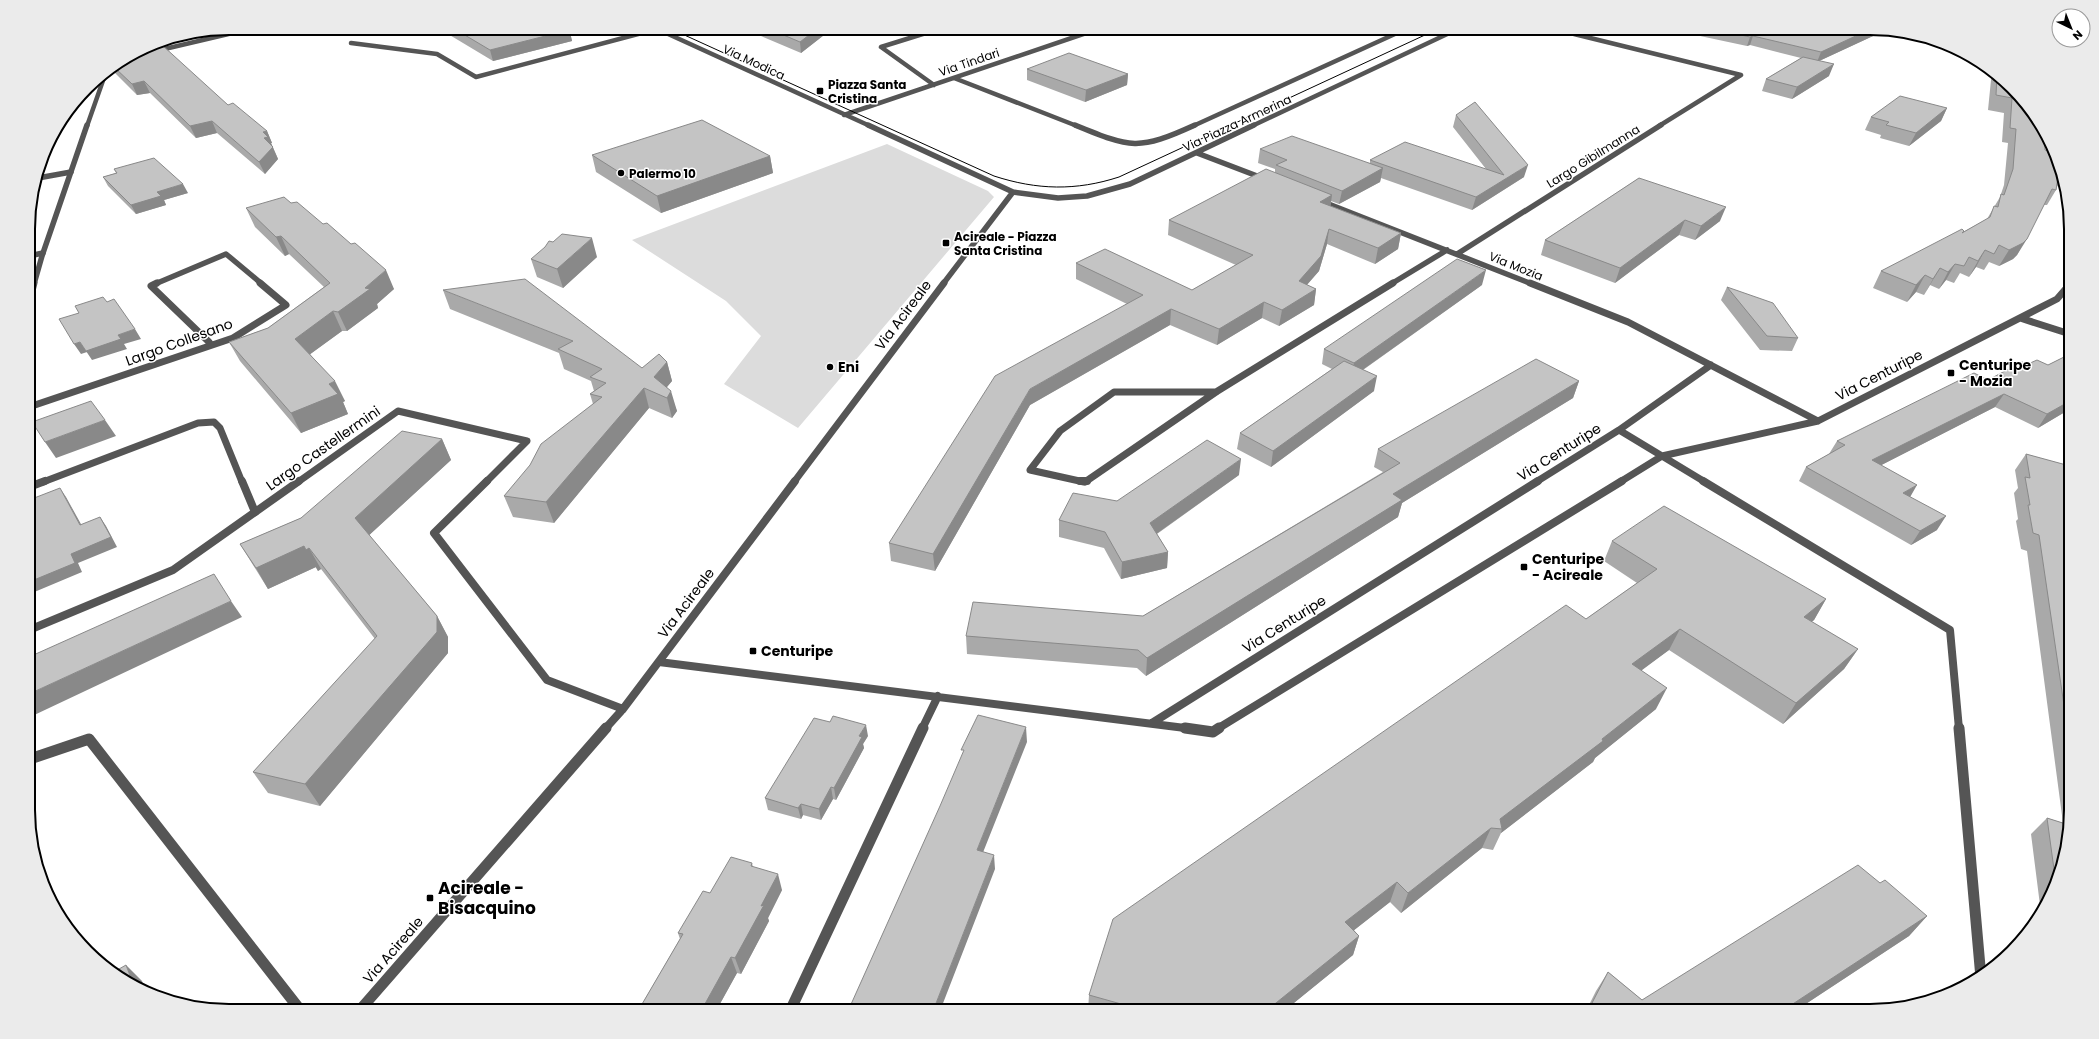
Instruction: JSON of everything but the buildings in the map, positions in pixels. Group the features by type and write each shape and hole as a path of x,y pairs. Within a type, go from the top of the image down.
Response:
{"street":[{"path":"150,52 224,35"},
{"path":"351,43 437,54 476,77 630,35"},
{"name":"Via Modica","path":"671,35 844,115"},
{"path":"920,35 882,47 934,85"},
{"name":"Via Tindari","path":"844,115 1080,35"},
{"name":"Via Piazza Armerina","path":"954,78 1098,136 1129,145 1147,145 1162,140 1393,35"},
{"name":"Via Piazza Armerina","path":"1013,192 1047,198 1071,198 1110,192 1197,153 1445,35"},
{"name":"Largo Gibilmanna","path":"1456,254 1741,75 1578,35"},
{"path":"35,282 43,253 103,82"},
{"path":"844,115 1013,192"},
{"path":"1197,153 1271,182"},
{"path":"42,177 71,172"},
{"name":"Via Acireale","path":"365,1004 623,709 1013,192"},
{"name":"Via Mozia","path":"1315,199 1628,322 1818,421"},
{"path":"1216,392 1114,392 1060,431 1030,470 1085,482 1216,392 1447,250"},
{"path":"35,255 43,253"},
{"name":"Largo Collesano","path":"35,405 233,338 286,305 226,254 151,286 209,342"},
{"name":"Via Centuripe","path":"1152,723 1619,430 1662,456 1818,421 2058,299 2064,292"},
{"path":"2020,318 2064,332"},
{"path":"1619,430 1712,366"},
{"name":"Largo Castellermini","path":"35,628 173,570 398,411 527,441 434,533 547,680 623,709"},
{"path":"35,485 198,423 214,422 220,428 255,512"},
{"path":"659,662 1152,723 1213,732 1662,456 1950,630 1980,969"},
{"path":"793,1004 938,696"},
{"path":"35,756 89,740 296,1004"}],"shaded area":[{"path":"887,144 988,191 994,197 798,428 724,384 761,336 726,301 632,240"}],"tram line":[{"path":"684,35 994,176 1026,184 1056,187 1087,185 1119,177 1425,35"}],"place":[{"name":"Piazza Santa Cristina","path":"820,91"},
{"name":"Palermo 10","path":"621,173"},
{"name":"Acireale - Piazza Santa Cristina","path":"946,243"},
{"name":"Eni","path":"830,367"},
{"name":"Centuripe - Mozia","path":"1951,373"},
{"name":"Centuripe - Acireale","path":"1524,567"},
{"name":"Centuripe","path":"753,651"},
{"name":"Acireale - Bisacquino","path":"430,898"}]}
